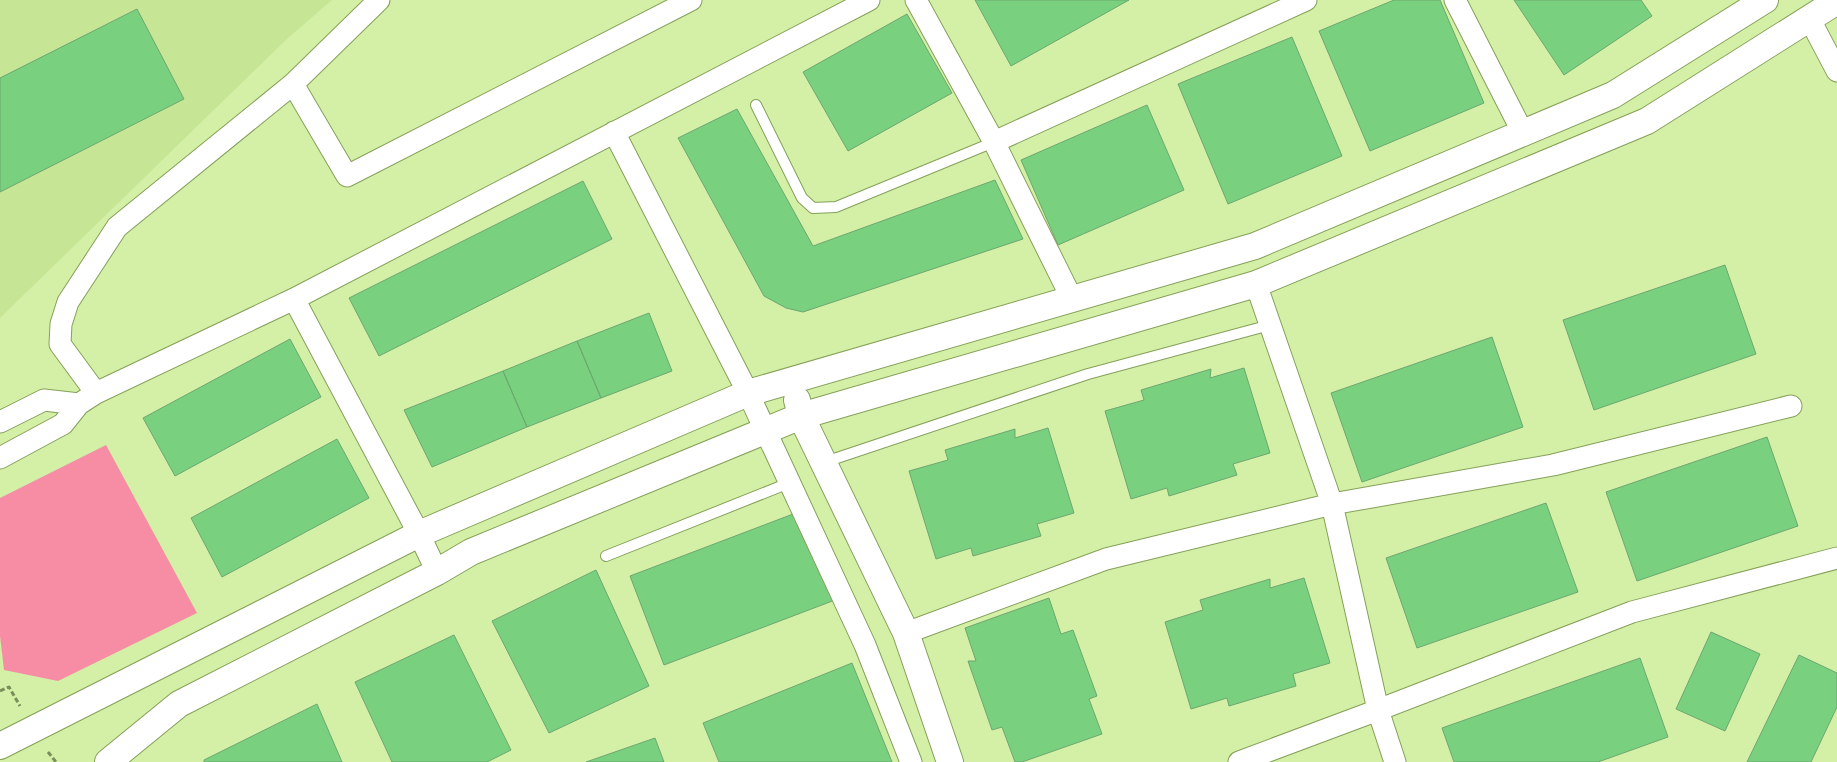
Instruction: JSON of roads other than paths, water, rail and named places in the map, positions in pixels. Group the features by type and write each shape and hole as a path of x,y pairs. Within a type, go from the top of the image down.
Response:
{"street":[{"path":"87,398 60,344 61,324 68,302 117,227 293,84 379,0"},
{"path":"293,84 347,176 691,0"},
{"path":"0,458 62,424 87,398 294,299 869,0"},
{"path":"916,0 994,142 1072,299"},
{"path":"994,142 1306,0"},
{"path":"1455,0 1523,133"},
{"path":"4,748 419,534 748,392 1256,246 1613,95 1765,0"},
{"path":"108,762 178,704 437,572 471,552 801,416 1256,284 1647,120 1837,1"},
{"path":"1809,18 1837,71"},
{"path":"614,132 748,392 865,645 911,762"},
{"path":"1256,284 1332,504 1378,710 1395,762"},
{"path":"294,299 419,534 437,572"},
{"path":"791,380 801,416 906,633 950,762"},
{"path":"0,422 44,400 87,398"},
{"path":"906,633 1106,559 1332,504 1554,465 1792,406"},
{"path":"1239,762 1632,612 1837,558"}],"lane":[{"path":"756,104 802,198 813,208 836,207 994,142"},
{"path":"824,462 1088,374 1270,325"},
{"path":"606,556 789,483"}]}
